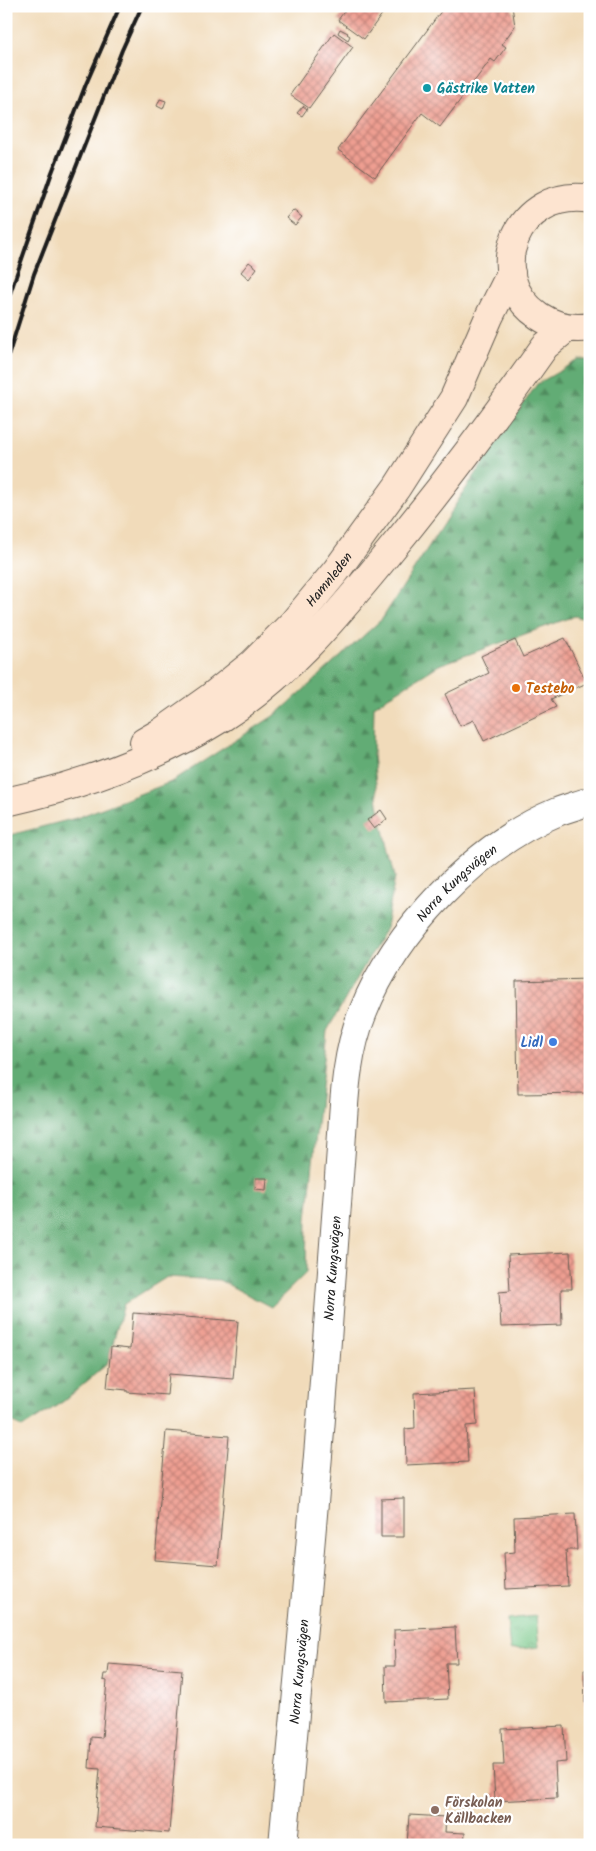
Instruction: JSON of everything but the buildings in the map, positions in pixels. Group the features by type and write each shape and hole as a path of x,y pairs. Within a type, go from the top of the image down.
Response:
{"main road":[{"path":"584,327 547,322 530,310 517,293 511,273 511,250 517,233 527,218 541,206 558,199 577,197 590,199"},
{"name":"Hamnleden","path":"45,794 163,731 211,697 252,664 293,622 336,571 397,488 454,398 489,317 511,273"},
{"name":"Hamnleden","path":"6,802 45,794 140,762 224,717 273,679 311,645 422,512 545,346 584,327"}],"street":[{"name":"Norra Kungsvägen","path":"283,1845 325,1373 348,1067 362,1013 384,970 412,926 445,891 482,858 512,836 556,812 590,801"}],"green space":[{"path":"579,360 590,360 590,621 575,616 439,665 374,706 373,755 378,804 395,877 386,928 327,1031 307,1219 306,1273 271,1307 219,1280 167,1277 124,1304 107,1364 64,1401 22,1428 6,1417 6,836 76,818 171,782 278,713 382,619 463,493 537,384"},
{"path":"536,1616 539,1647 510,1650 507,1619"}],"railway":[{"path":"6,305 51,175 86,84 120,6"},
{"path":"6,363 34,274 122,50 142,6"}],"place":[{"name":"Gästrike Vatten","path":"427,88"},
{"name":"Testebo","path":"516,688"},
{"name":"Lidl","path":"553,1042"},
{"name":"Förskolan Källbacken","path":"435,1810"}]}
